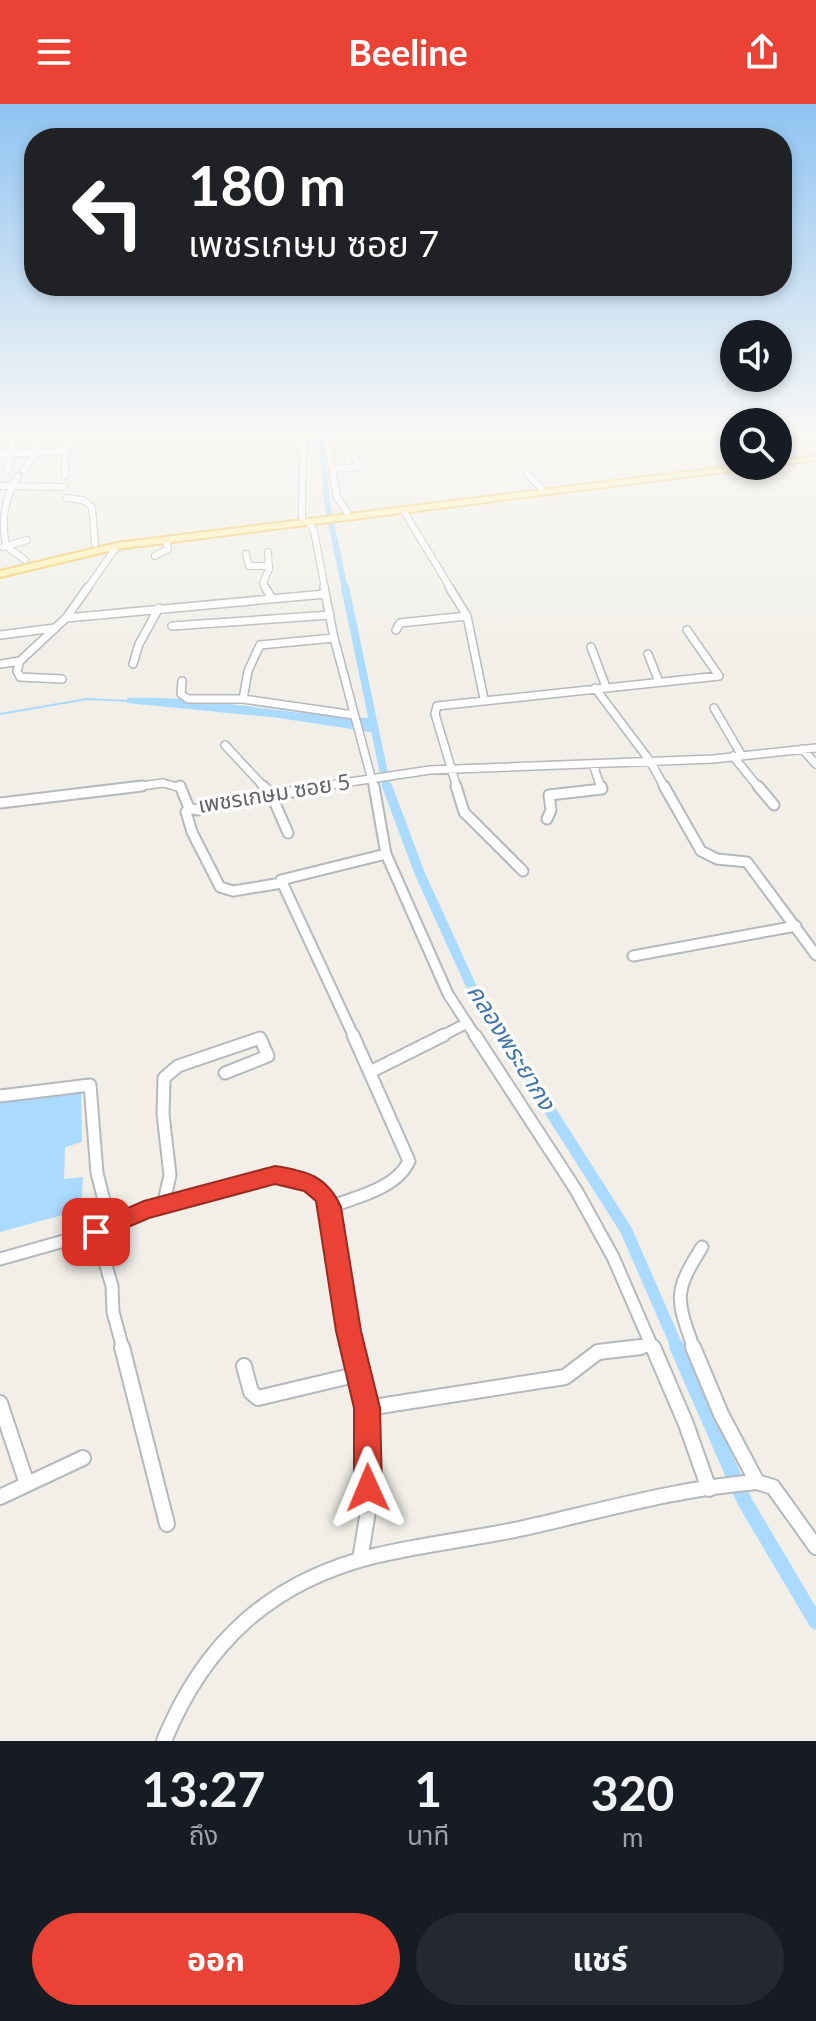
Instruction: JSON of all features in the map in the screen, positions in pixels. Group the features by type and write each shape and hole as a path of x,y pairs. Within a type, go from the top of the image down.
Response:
{"main road":[{"path":"0,574 117,546 400,506"},
{"path":"342,514 429,506"},
{"path":"0,567 95,544 308,519"}],"street":[{"path":"2,506 3,547"},
{"path":"91,506 95,544"},
{"path":"307,506 334,638 374,777 386,854 438,975 465,1024 576,1190 613,1257 714,1489"},
{"path":"340,506 342,514"},
{"path":"403,510 467,616 484,699"},
{"path":"3,547 27,540"},
{"path":"155,556 168,549 166,540"},
{"path":"62,679 23,678 17,674 20,661 66,618 117,546"},
{"path":"3,547 25,560"},
{"path":"268,552 269,566 263,583 271,597"},
{"path":"246,554 249,566 269,566"},
{"path":"66,618 325,594"},
{"path":"133,664 139,644 159,608"},
{"path":"172,626 330,615"},
{"path":"396,630 400,623 467,616"},
{"path":"0,635 55,628"},
{"path":"523,871 464,812 435,714 437,706 719,676 687,630"},
{"path":"243,699 248,671 260,645 334,638"},
{"path":"591,647 606,687"},
{"path":"648,654 659,682"},
{"path":"0,664 20,661"},
{"path":"182,681 181,694 188,699 243,699 354,716"},
{"path":"595,688 650,761 701,851 717,859 747,862 816,955"},
{"path":"714,708 738,756 774,805"},
{"path":"225,745 271,794 288,833"},
{"name":"เพชรเกษม ซอย 5","path":"0,803 163,783 183,788 189,808 206,809 271,794 401,773 738,756 816,748"},
{"path":"802,749 816,764"},
{"path":"547,819 551,810 549,795 602,789 593,764"},
{"path":"189,808 186,812 192,832 220,887 233,891 282,883"},
{"path":"282,883 281,880 386,854"},
{"path":"282,883 409,1161 407,1170 397,1178 330,1207"},
{"path":"633,956 796,926"},
{"path":"370,1072 465,1024"},
{"path":"163,1206 170,1175 163,1114 164,1078 178,1066 251,1039 260,1038 264,1042 268,1056 225,1073"},
{"path":"0,1096 90,1085 97,1171 110,1224"},
{"path":"0,1259 96,1232 125,1216 275,1175 312,1185 325,1196 330,1207 336,1261 367,1408 368,1511 360,1560"},
{"path":"96,1232 112,1286 113,1312 167,1524"},
{"path":"702,1247 684,1275 679,1295 708,1387 754,1482"},
{"path":"367,1408 565,1377 598,1352 620,1352 652,1345"},
{"path":"244,1366 251,1392 258,1398 359,1374"},
{"path":"0,1403 27,1484"},
{"path":"0,1497 83,1458"},
{"path":"164,1741 177,1705 198,1672 237,1624 288,1591 360,1560 754,1482 773,1487 816,1547"}],"water":[{"path":"127,698 189,700 374,718 377,733 279,718 127,703"},
{"path":"81,1092 82,1142 65,1147 64,1179 83,1177 81,1210 0,1232 0,1102"}],"waterway":[{"name":"คลองพระยากง","path":"328,506 345,589"},
{"name":"คลองพระยากง","path":"345,587 387,788"},
{"path":"0,714 87,699 129,701"},
{"name":"คลองพระยากง","path":"387,786 420,874 473,990 503,1037"},
{"name":"คลองพระยากง","path":"502,1035 626,1230 678,1349"},
{"name":"คลองพระยากง","path":"677,1347 745,1502 816,1622"}],"route":[{"path":"96,1232 125,1216 275,1175 296,1178 312,1185 325,1196 330,1207 336,1261 367,1408 368,1488"}]}
